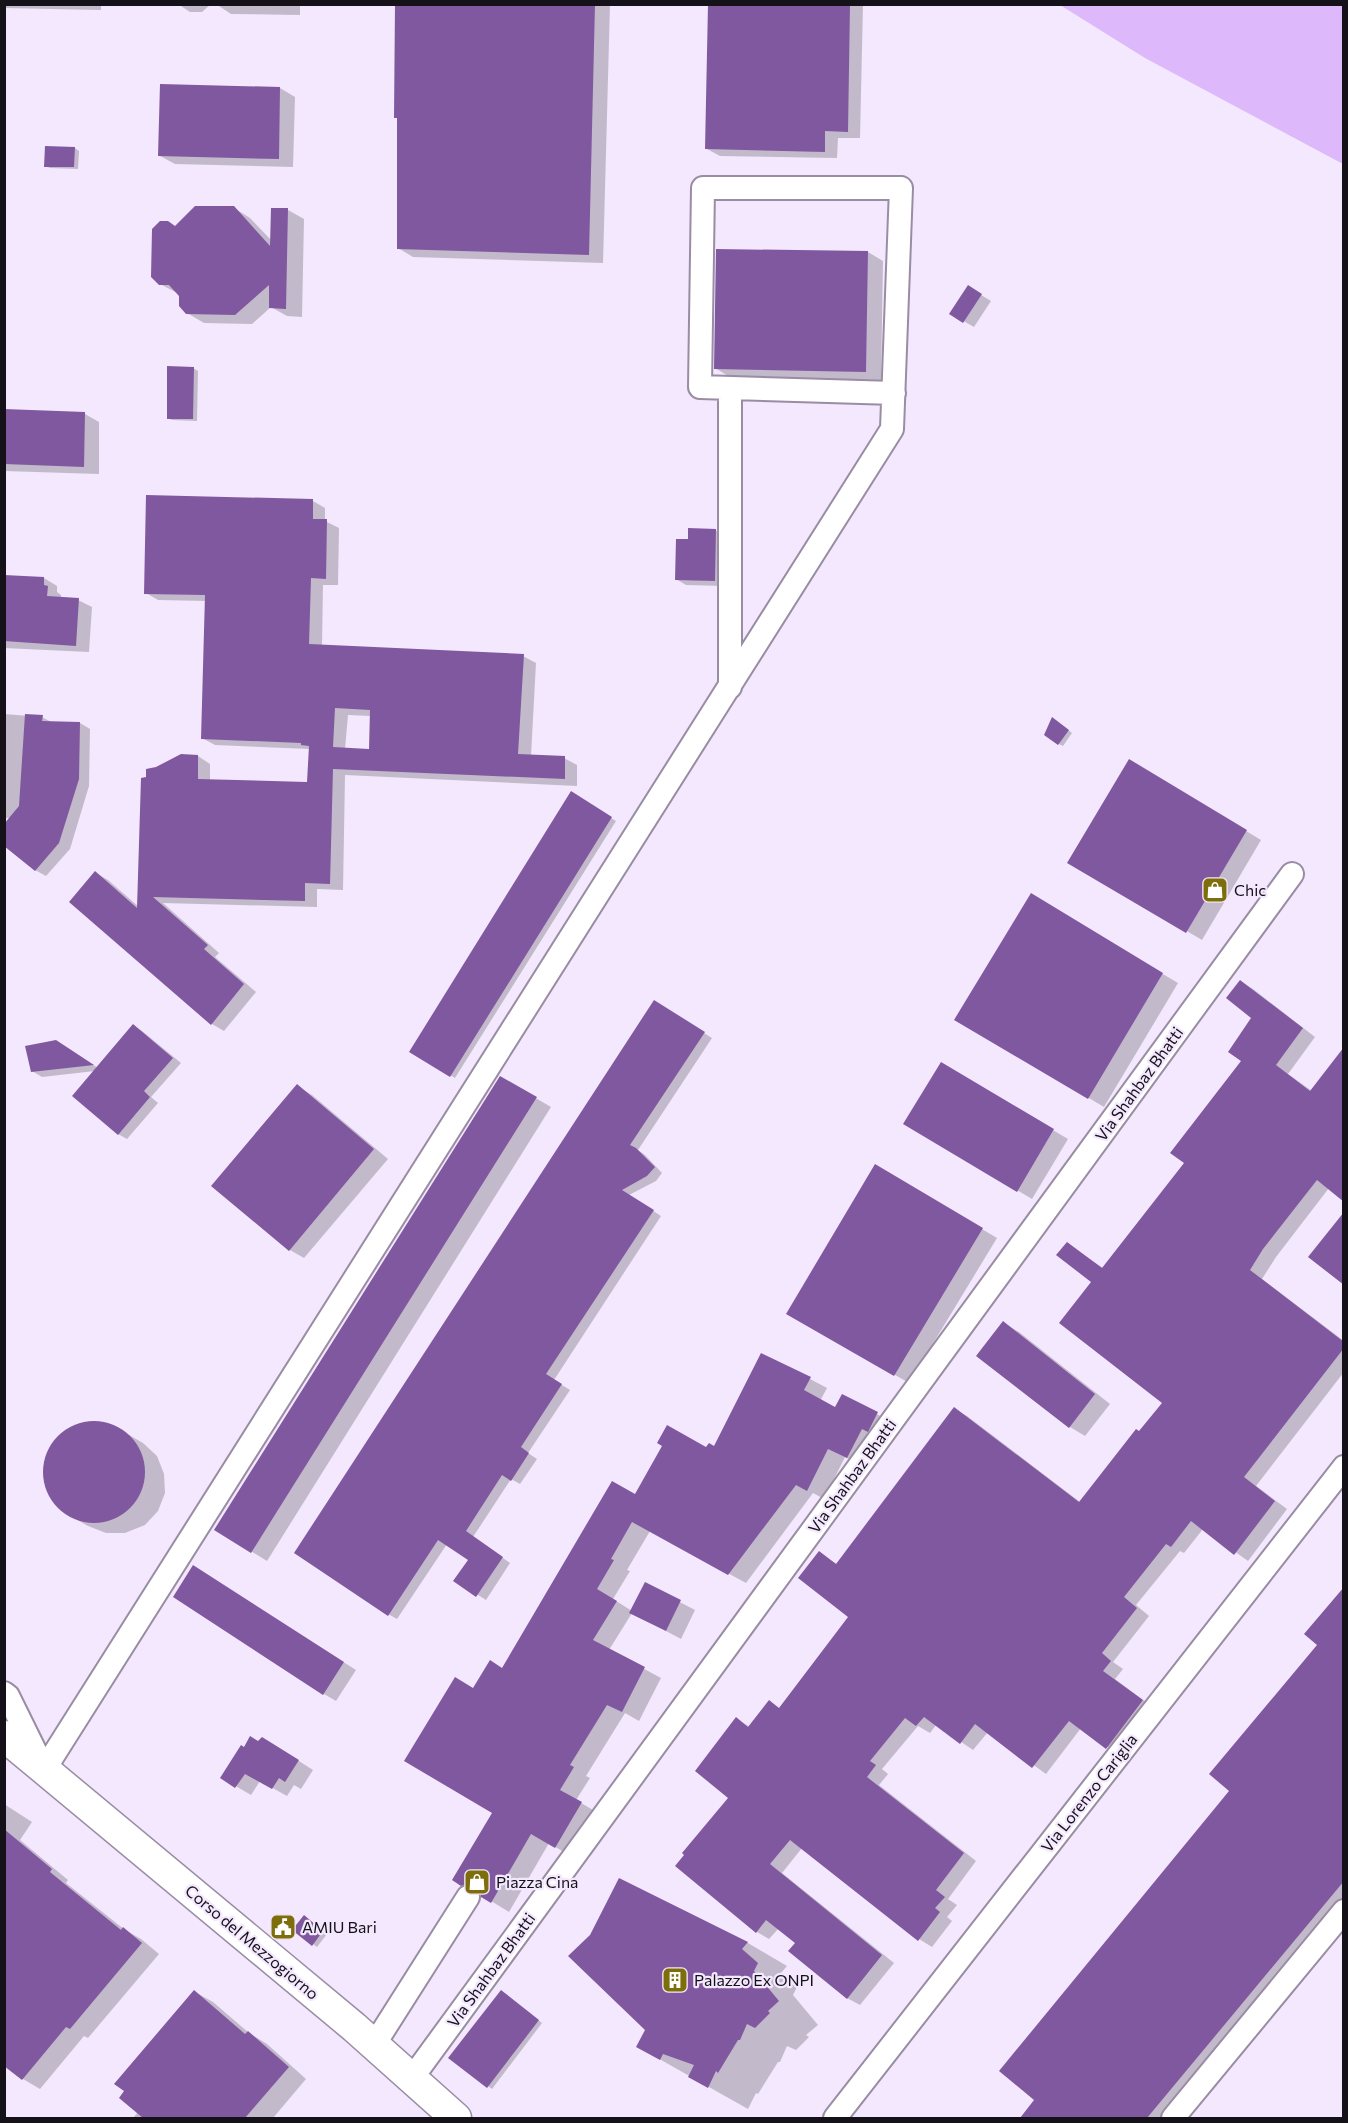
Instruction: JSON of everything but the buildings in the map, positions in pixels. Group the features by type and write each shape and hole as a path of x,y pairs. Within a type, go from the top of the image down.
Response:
{"main road":[{"name":"Corso del Mezzogiorno","path":"4,1736 374,2045 456,2118"}],"street":[{"path":"44,1770 892,429 894,393 901,188 704,188 700,387 894,393"},
{"path":"730,388 730,687"},
{"name":"Via Shahbaz Bhatti","path":"412,2078 1292,874"},
{"name":"Via Lorenzo Cariglia","path":"835,2118 1344,1467"},
{"name":"Corso del Mezzogiorno","path":"4,1693 8,1696 44,1770"},
{"path":"374,2045 468,1897"},
{"path":"1173,2118 1344,1911"}],"shaded area":[{"path":"1060,5 1343,5 1343,164 1145,58"}],"place":[{"name":"Chic","path":"1215,890"},
{"name":"Piazza Cina","path":"477,1882"},
{"name":"AMIU Bari","path":"283,1927"},
{"name":"Palazzo Ex ONPI","path":"675,1980"}]}
